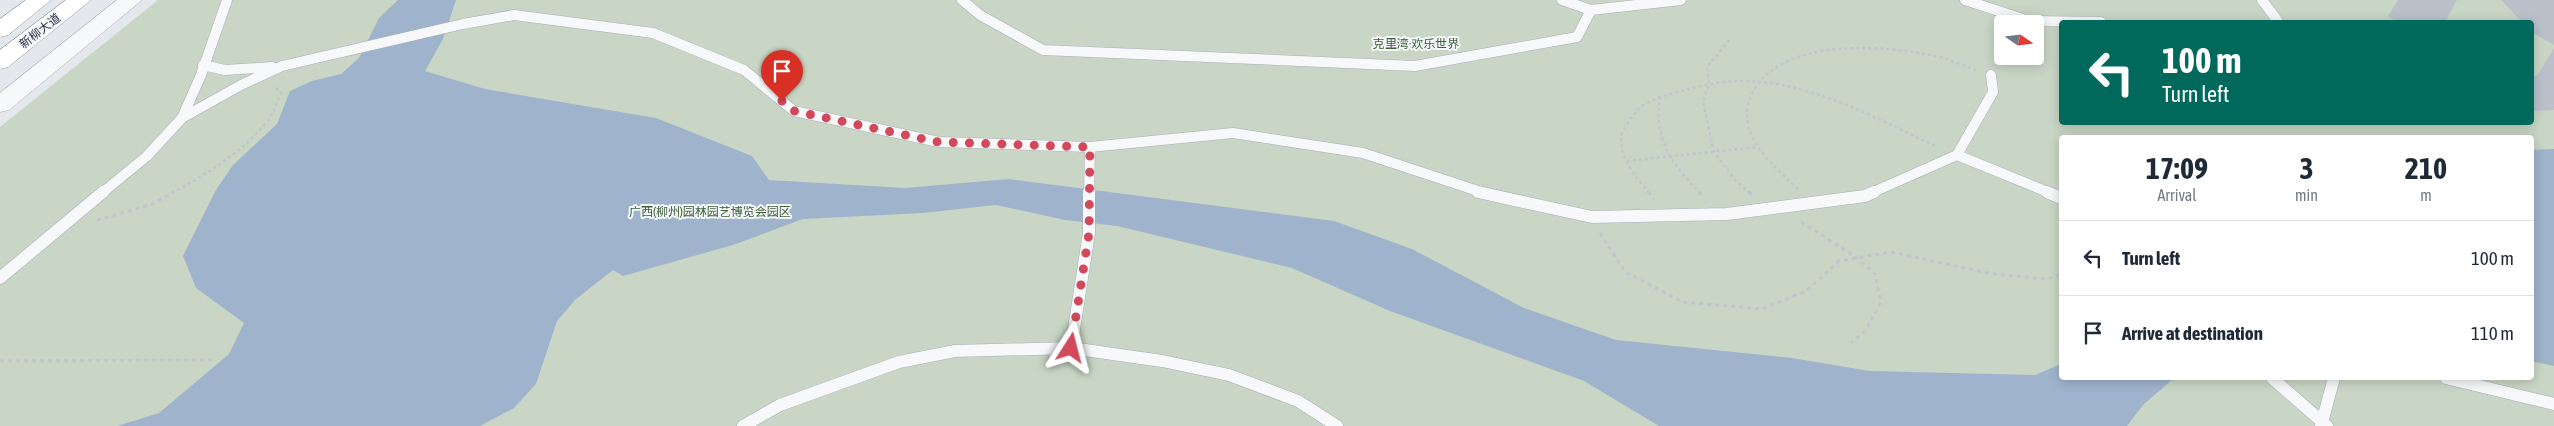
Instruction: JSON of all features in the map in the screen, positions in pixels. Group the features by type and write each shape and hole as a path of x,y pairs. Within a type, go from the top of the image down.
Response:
{"highway":[{"name":"新柳大道","path":"0,30 40,0"},
{"name":"新柳大道","path":"0,62 80,0"}],"street":[{"path":"0,104 132,0"}],"lane":[{"path":"0,278 147,156 182,118 196,91 203,65 228,0"},
{"path":"962,0 980,15 1043,50 1415,66 1578,37 1591,10"},
{"path":"1562,0 1591,10 1681,0"},
{"path":"1965,0 2029,21 2059,21"},
{"path":"2262,0 2277,20"},
{"path":"203,65 225,70 282,66 462,24 514,15 653,32 744,70 794,111 938,142 1090,147 1232,133 1363,153 1468,190 1592,217 1727,214 1777,209 1865,196 1957,155 1993,92 1991,75"},
{"path":"182,118 282,66"},
{"path":"1071,348 1089,233 1090,147"},
{"path":"1957,155 2059,197"},
{"path":"744,426 780,404 899,362 955,352 1071,348 1162,360 1229,375 1298,401 1337,426"},
{"path":"2276,381 2323,425 2334,380"},
{"path":"2454,380 2554,404"}],"path":[{"path":"1729,40 1707,67 1709,84 1703,102 1714,152 1736,181 1760,201 1808,226 1856,258 1875,274 1881,302 1866,330 1851,343"},
{"path":"1812,204 1757,148 1747,126 1748,100 1755,83 1768,72 1795,58 1848,47 1888,48 1936,56 1991,75"},
{"path":"67,222 96,220 153,204 197,179 248,142 272,114 281,92 261,76"},
{"path":"1669,216 1632,172 1627,161 1622,134 1635,111 1660,96 1709,84 1741,81 1794,88 1833,99 1957,155"},
{"path":"1660,96 1657,120 1671,156 1682,175 1706,200 1727,214"},
{"path":"1627,161 1757,148"},
{"path":"1592,217 1604,243 1625,272 1683,302 1762,309 1806,291 1839,261 1891,252 1945,262 1993,274 2047,279 2059,275"},
{"path":"0,361 215,360"}],"green space":[{"name":"广西(柳州)园林园艺博览会园区","path":"158,0 2554,0 2554,426 0,426 0,127"}],"water":[{"path":"398,0 456,0 443,39 425,71 485,89 656,118 752,156 769,180 905,188 1009,179 1334,221 1412,249 1524,308 1616,340 1792,358 1870,371 2035,375 2059,365 2059,380 2172,380 2143,405 2127,426 1659,426 1584,381 1390,311 1292,268 1117,226 1065,220 996,205 923,213 803,219 733,245 623,276 613,270 575,300 557,321 536,384 514,408 480,426 117,426 159,413 229,354 244,323 196,288 183,256 216,190 233,165 277,124 290,91 312,81 341,74 359,58 379,18"},
{"path":"2554,149 2554,366 2534,362 2534,150"}],"building":[{"path":"2398,0 2457,0 2446,20 2394,20 2388,16"},
{"path":"2501,0 2554,0 2554,45 2534,34 2534,20 2520,20"},
{"path":"2554,48 2554,110 2534,111 2534,76 2537,76"}],"route":[{"path":"782,101 794,111 938,142 1090,147 1089,233 1071,348"}],"park label":[{"name":"克里湾·欢乐世界","path":"1416,44"}]}
